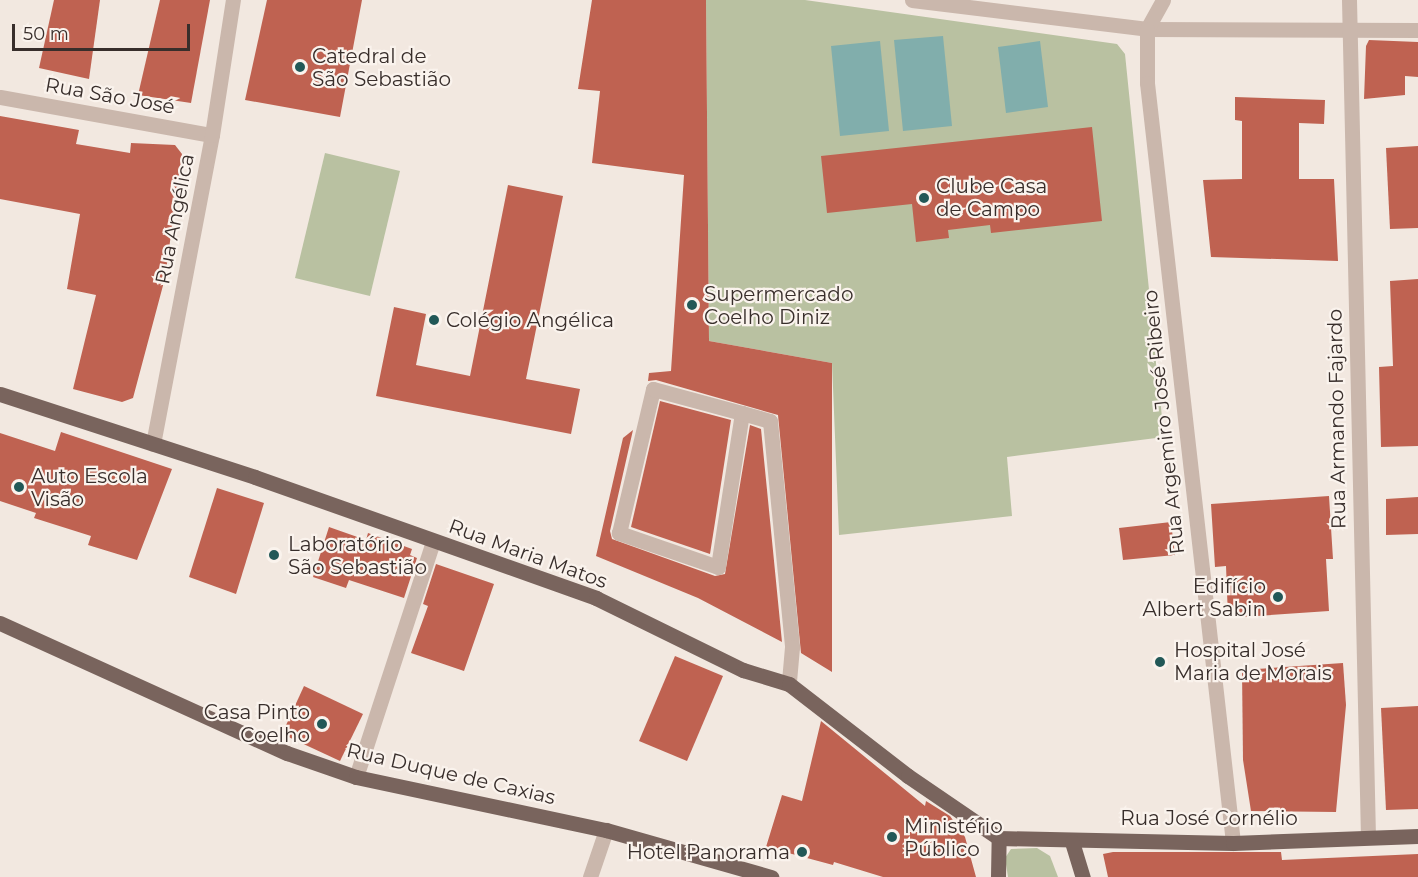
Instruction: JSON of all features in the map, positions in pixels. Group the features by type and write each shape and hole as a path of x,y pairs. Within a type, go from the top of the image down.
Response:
{"main road":[{"name":"Rua Maria Matos","path":"0,394 255,477 596,598 743,670 789,684 908,776 999,838"},
{"name":"Rua Duque de Caxias","path":"0,623 287,753 356,777 606,830 771,877"},
{"name":"Rua José Cornélio","path":"999,838 1072,842 1113,838 1233,843 1418,836"},
{"path":"998,877 999,838"},
{"path":"1072,842 1083,877"}],"street":[{"name":"Rua Angélica","path":"153,444 212,135 233,0"},
{"path":"912,0 1147,29 1349,27 1418,30"},
{"name":"Rua Argemiro José Ribeiro","path":"1163,0 1147,29 1147,83 1233,843"},
{"name":"Rua Armando Fajardo","path":"1349,0 1368,837"},
{"name":"Rua São José","path":"0,97 212,135"},
{"path":"742,413 718,567 619,533 654,389 742,413 770,421 792,647 789,684"},
{"path":"356,777 433,542"},
{"path":"591,877 606,830"}],"green space":[{"name":"Clube Casa de Campo","path":"706,0 805,0 1117,44 1125,54 1164,437 1007,457 1012,516 839,535 832,363 709,341"},
{"path":"325,153 400,171 370,296 295,278"},
{"path":"1037,848 1050,856 1058,877 1008,877 1005,858 1011,849"}],"water":[{"path":"943,36 952,126 903,131 894,40"},
{"path":"880,41 889,131 840,136 831,46"},
{"path":"1040,41 1048,107 1006,113 998,47"}],"building":[{"path":"54,0 100,0 89,79 39,68"},
{"path":"160,0 210,0 191,103 138,95"},
{"name":"Catedral de São Sebastião","path":"267,0 362,0 340,117 245,100"},
{"path":"592,0 706,0 709,341 832,363 832,672 801,653 778,415 656,380 648,381 649,373 671,371 684,175 592,163 600,91 578,89"},
{"path":"1369,40 1418,42 1418,77 1405,76 1405,95 1364,99 1366,46"},
{"path":"1235,97 1325,100 1324,124 1299,123 1299,179 1334,179 1338,261 1211,257 1203,180 1242,179 1242,121 1235,120"},
{"path":"0,116 79,130 76,144 130,153 131,143 175,145 182,154 165,278 133,398 122,402 73,389 96,295 67,289 80,214 0,199"},
{"path":"1092,127 1102,221 991,233 990,225 948,230 949,238 916,242 912,204 827,213 821,156"},
{"path":"1418,146 1418,228 1390,229 1386,148"},
{"path":"508,185 563,196 526,379 580,389 571,434 376,396 394,307 426,314 416,365 470,376"},
{"path":"1418,279 1418,446 1381,447 1379,367 1393,366 1390,281"},
{"path":"660,401 731,420 710,554 631,527"},
{"path":"750,425 761,429 782,642 698,598 596,556 623,438 633,430 610,531 612,539 715,576 725,574"},
{"path":"61,432 172,469 137,560 88,545 91,536 34,518 36,513 0,501 0,433 55,451"},
{"path":"217,488 264,503 236,594 189,577"},
{"path":"1329,496 1333,559 1326,559 1329,611 1228,618 1226,566 1215,567 1211,504"},
{"path":"1418,497 1418,534 1386,535 1386,499"},
{"path":"1171,522 1175,555 1123,560 1119,528"},
{"path":"329,527 366,540 368,533 412,549 410,555 417,558 404,598 349,580 346,588 313,577"},
{"path":"436,564 494,584 464,671 411,653 428,606 423,604"},
{"path":"675,656 723,676 687,761 639,741"},
{"path":"1343,663 1346,705 1336,812 1251,811 1243,760 1242,670"},
{"name":"Casa Pinto Coelho","path":"304,686 363,714 340,761 282,734"},
{"path":"1418,706 1418,809 1386,810 1381,708"},
{"path":"821,721 925,806 926,801 950,816 965,837 976,877 883,877 834,862 833,865 766,847 782,795 802,801"},
{"path":"1113,852 1281,852 1282,860 1418,854 1418,877 1108,877 1103,854"}],"place":[{"name":"Catedral de São Sebastião","path":"300,67"},
{"name":"Clube Casa de Campo","path":"924,198"},
{"name":"Supermercado Coelho Diniz","path":"692,305"},
{"name":"Colégio Angélica","path":"434,320"},
{"name":"Auto Escola Visão","path":"19,487"},
{"name":"Laboratório São Sebastião","path":"274,555"},
{"name":"Edifício Albert Sabin","path":"1278,597"},
{"name":"Hospital José Maria de Morais","path":"1160,662"},
{"name":"Casa Pinto Coelho","path":"322,724"},
{"name":"Ministério Público","path":"892,837"},
{"name":"Hotel Panorama","path":"802,852"}]}
